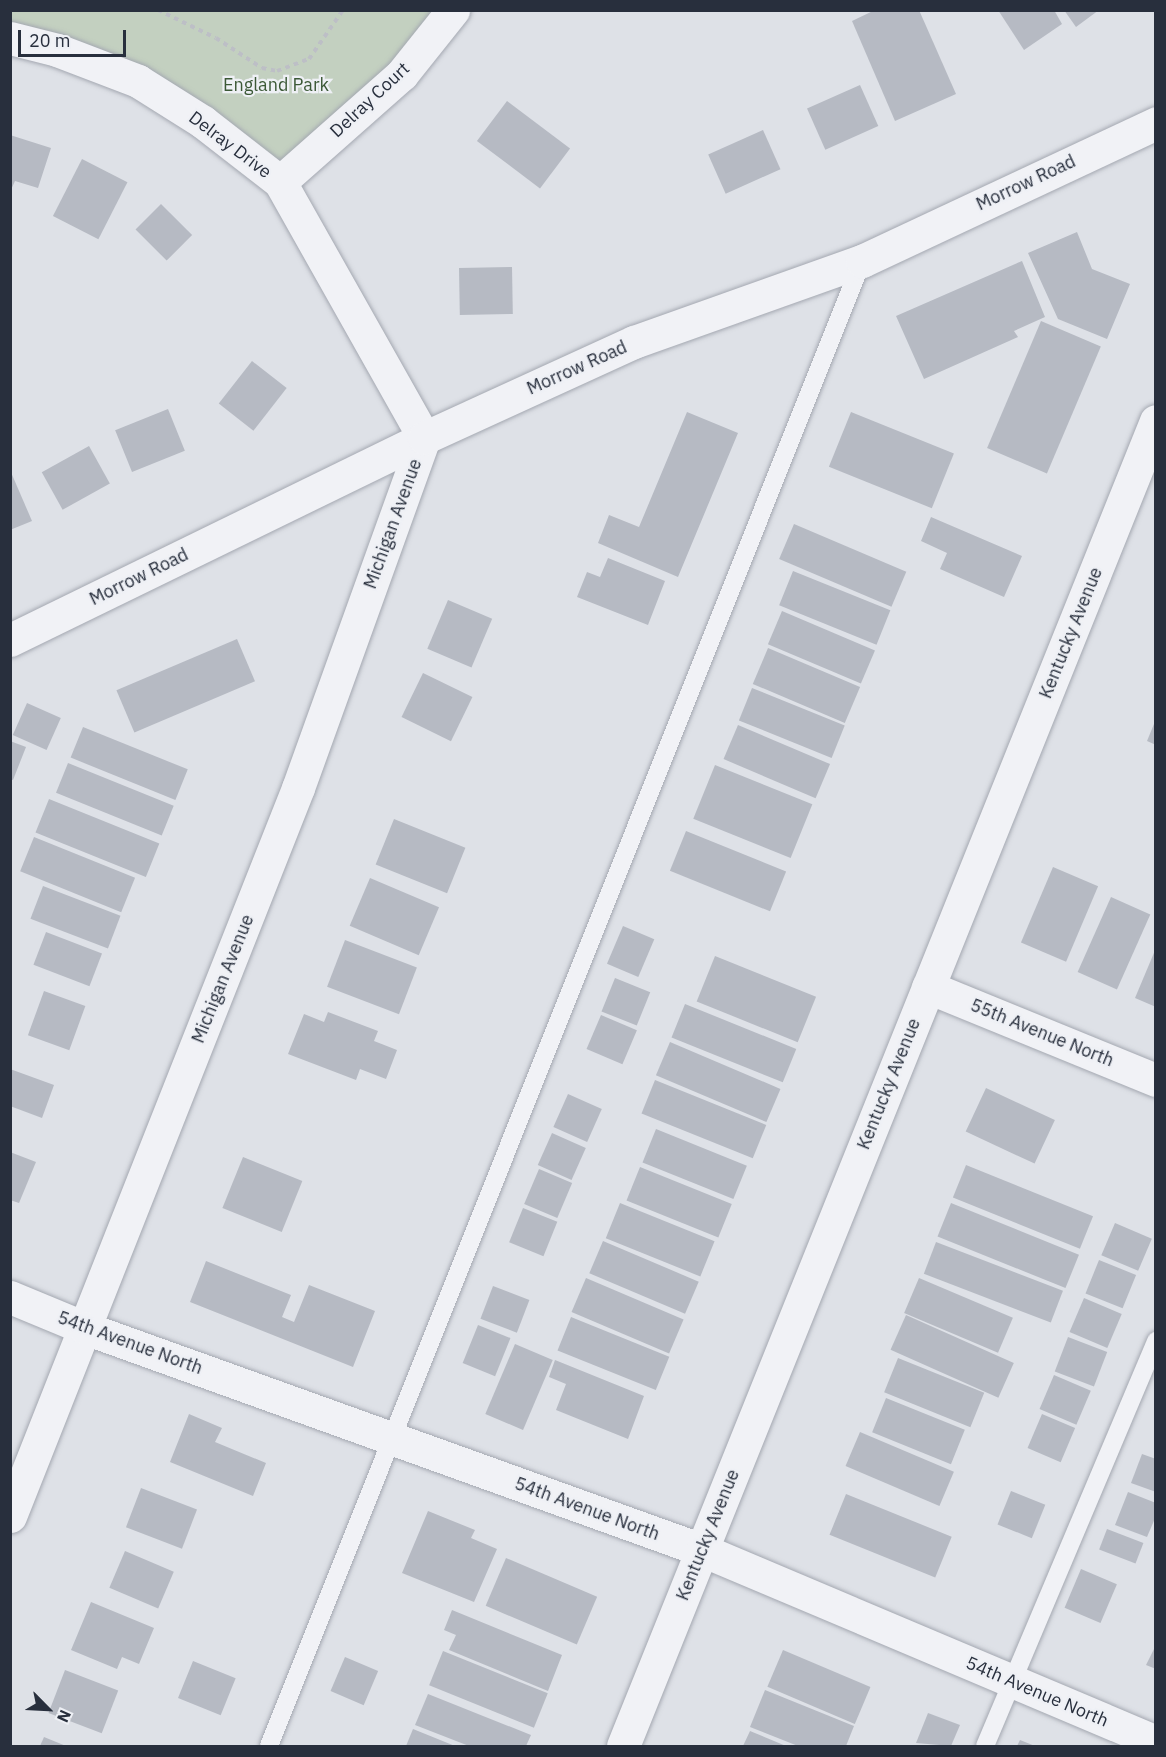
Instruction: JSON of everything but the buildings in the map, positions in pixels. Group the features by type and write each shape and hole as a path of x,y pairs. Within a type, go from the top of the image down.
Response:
{"street":[{"name":"Delray Court","path":"280,182 402,74 453,10"},
{"name":"Delray Drive","path":"10,38 57,50 138,81 203,122 280,182 424,438"},
{"name":"Morrow Road","path":"10,640 424,438 634,342 862,261 1155,123"},
{"name":"Kentucky Avenue","path":"623,1746 1155,421"},
{"name":"Michigan Avenue","path":"10,1516 298,788 424,438"},
{"name":"55th Avenue North","path":"928,987 1155,1080"},
{"name":"54th Avenue North","path":"10,1297 85,1328 702,1550 1155,1742"}],"lane":[{"path":"269,1746 862,261"},
{"path":"984,1746 1155,1341"}],"path":[{"path":"158,10 216,38 255,64 277,71 309,59 343,10"}],"green space":[{"name":"England Park","path":"11,11 453,11 280,182 203,122 11,38"}]}
